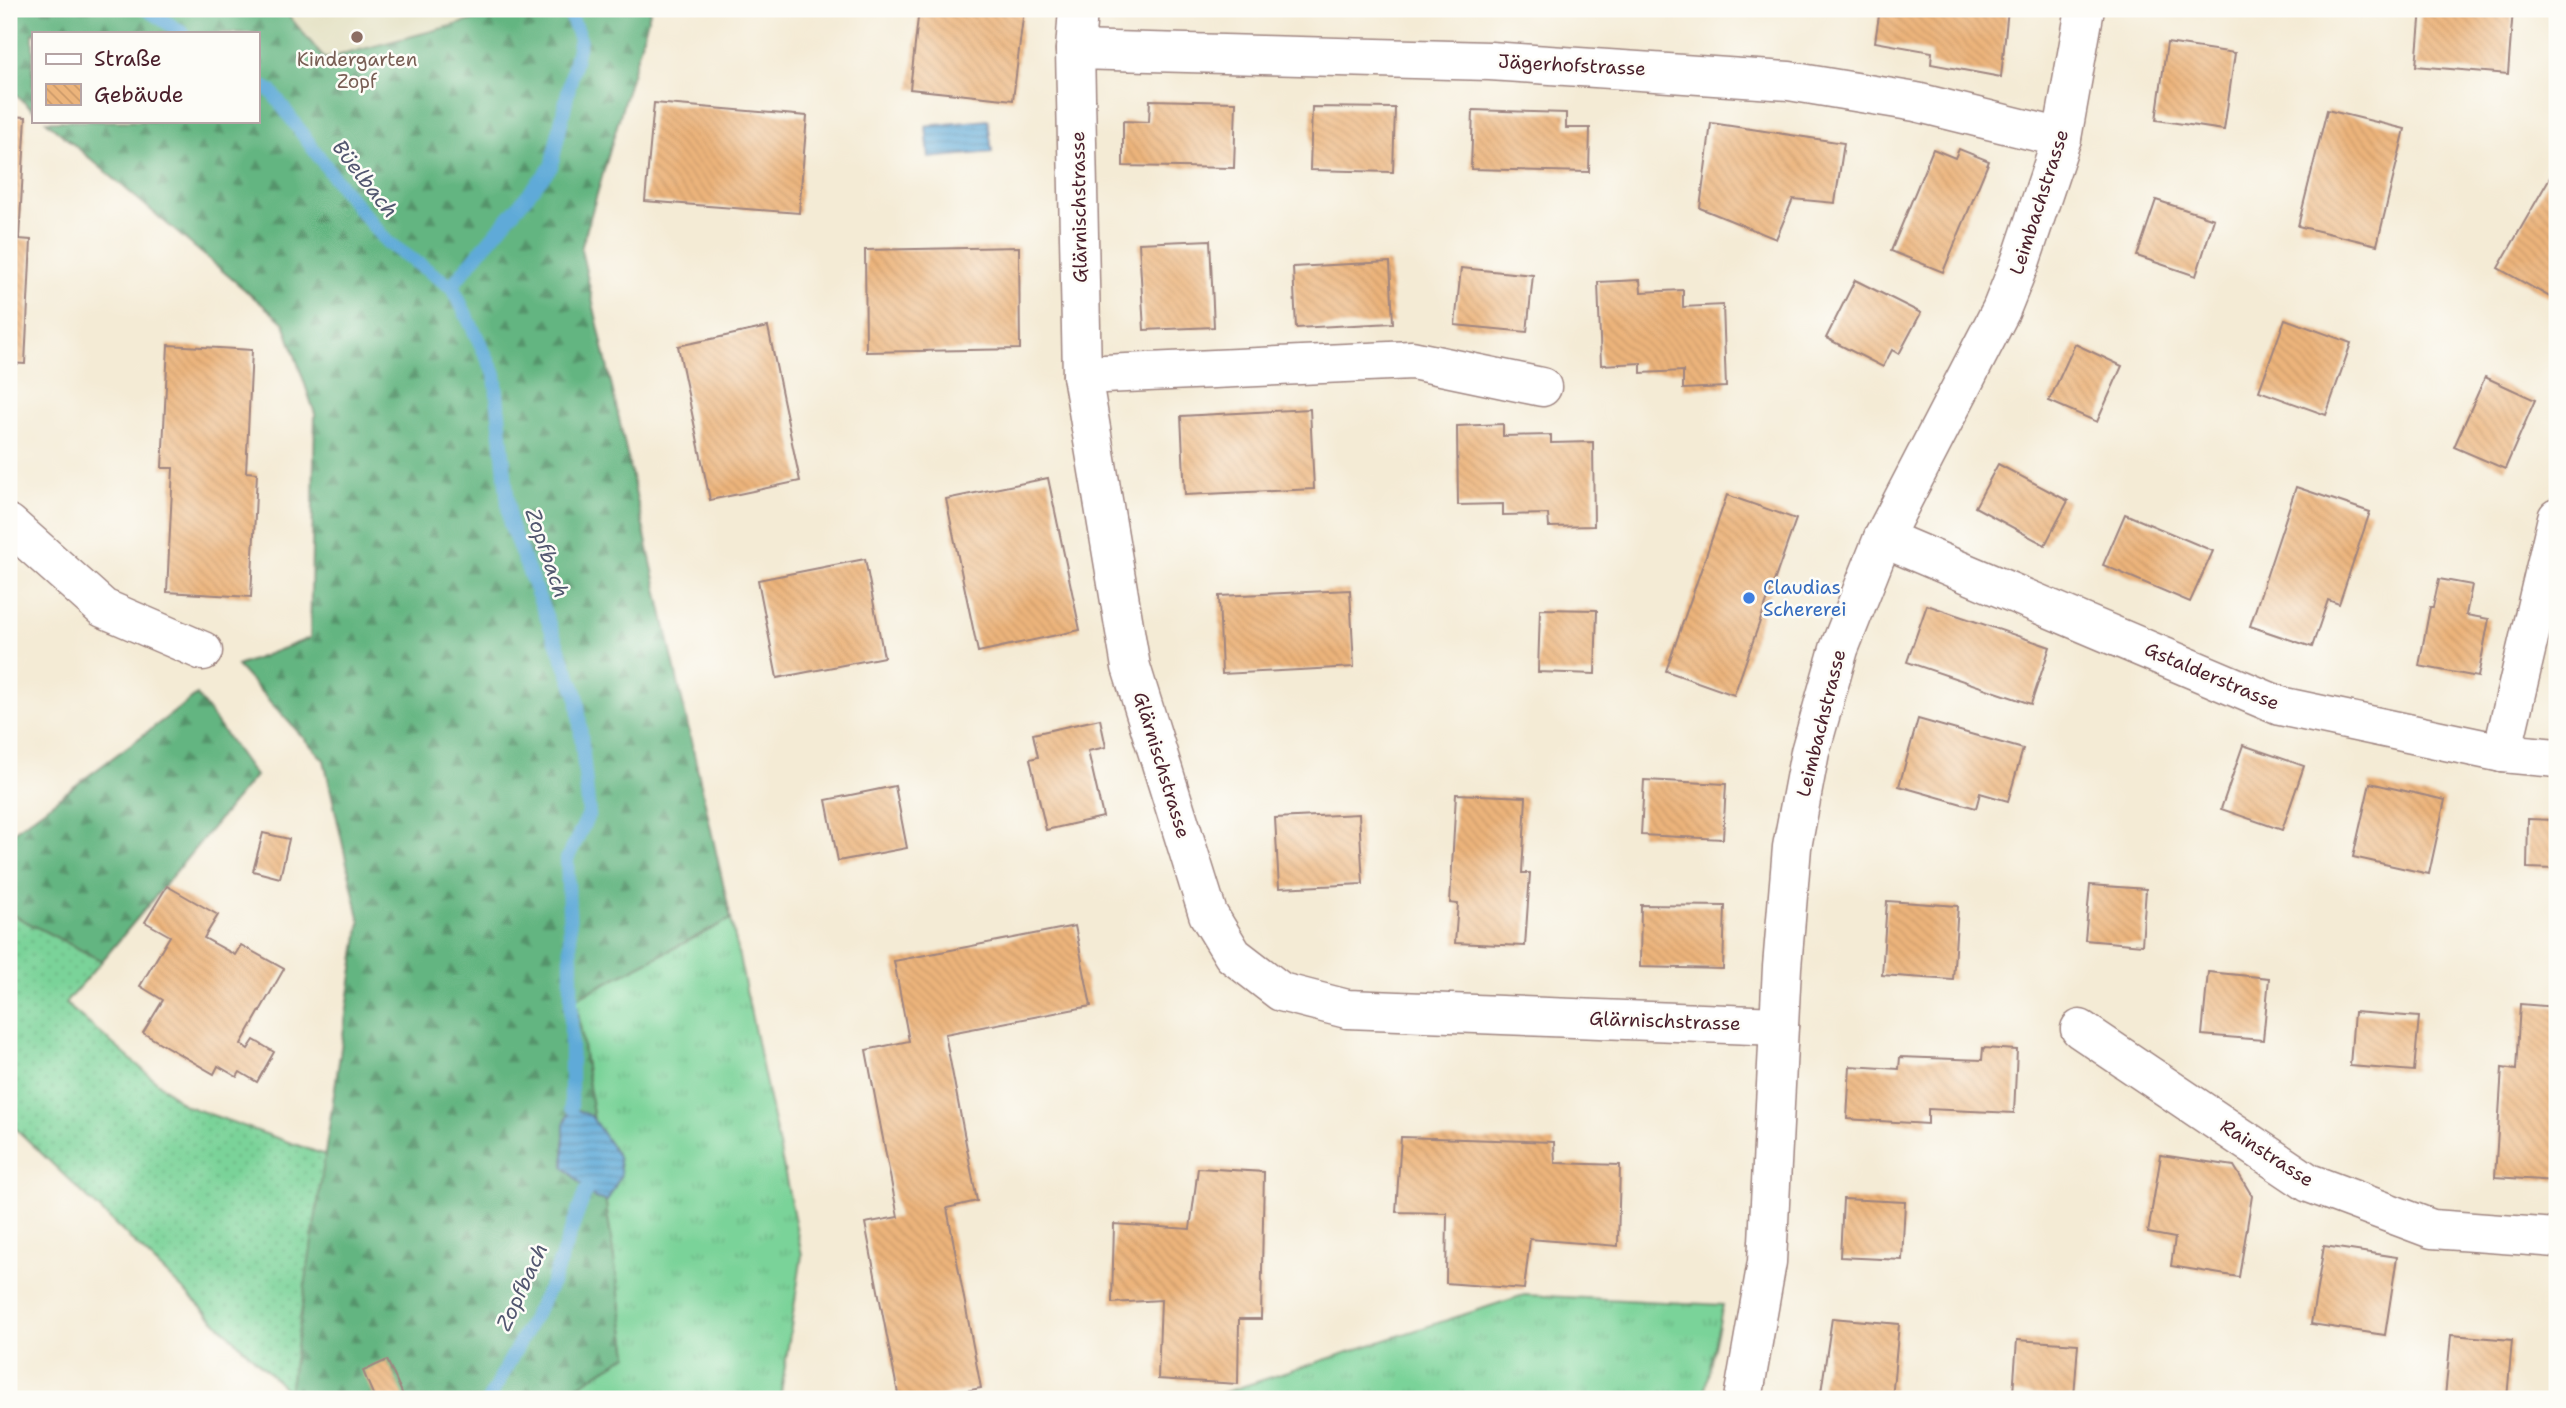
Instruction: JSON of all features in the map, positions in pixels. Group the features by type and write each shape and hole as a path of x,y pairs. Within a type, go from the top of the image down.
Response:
{"street":[{"name":"Glärnischstrasse","path":"1078,9 1076,50 1082,375 1131,667 1208,914 1233,955 1281,992 1347,1009 1779,1027"},
{"name":"Leimbachstrasse","path":"1743,1399 1767,1262 1782,967 1792,847 1810,752 1839,649 1883,538 2001,310 2021,260 2062,138 2085,9"},
{"name":"Jägerhofstrasse","path":"1076,50 1490,61 1789,81 1916,102 2062,138"},
{"path":"1082,375 1412,360 1542,387"},
{"path":"2502,752 2557,518"},
{"path":"9,524 103,608 203,651"},
{"name":"Gstalderstrasse","path":"1883,538 2280,706 2502,752 2557,758"},
{"name":"Rainstrasse","path":"2080,1029 2309,1184 2432,1228 2557,1238"}],"shaded area":[{"name":"Kindergarten Zopf","path":"283,9 489,9 490,16 325,59"}],"green space":[{"path":"9,9 283,9 325,59 489,16 489,9 651,9 581,249 731,919 576,998 628,1355 556,1399 297,1399 289,1392 360,922 324,760 237,666 310,638 315,414 284,323 47,122 259,122 259,32 32,32 32,109 9,89"},
{"path":"197,695 255,776 102,961 9,913 9,835"},
{"path":"9,913 102,961 65,1003 184,1105 325,1155 289,1392 9,1122"},
{"path":"731,919 802,1255 780,1399 556,1399 628,1355 576,998"},
{"path":"1524,1295 1723,1305 1703,1399 1204,1399"}],"water":[{"path":"988,120 992,152 929,158 926,126"},
{"path":"571,1107 591,1116 618,1156 621,1175 607,1201 595,1198 564,1167 564,1124"}],"building":[{"path":"919,9 1024,9 1013,100 910,89"},
{"path":"1625,9 1665,9 1664,13"},
{"path":"1880,9 2008,9 2001,77 1931,64 1932,52 1875,42"},
{"path":"2421,9 2513,9 2508,74 2416,66"},
{"path":"2167,43 2235,53 2224,130 2156,120"},
{"path":"1150,100 1236,102 1234,168 1123,166 1123,121 1149,122"},
{"path":"654,103 807,116 799,213 645,201"},
{"path":"1312,107 1395,108 1393,172 1310,170"},
{"path":"1473,110 1566,113 1566,128 1590,128 1589,172 1471,169"},
{"path":"2327,110 2405,129 2377,245 2298,226"},
{"path":"9,116 26,117 19,239 31,240 25,364 9,363"},
{"path":"1711,123 1844,143 1835,203 1793,199 1776,239 1700,208"},
{"path":"1933,149 1955,158 1959,149 1989,161 1943,272 1891,251"},
{"path":"2557,165 2557,301 2498,268"},
{"path":"2156,200 2214,219 2196,276 2137,256"},
{"path":"1210,240 1214,327 1144,330 1139,243"},
{"path":"1019,247 1020,349 866,352 865,250"},
{"path":"1390,262 1393,323 1296,328 1293,267"},
{"path":"1461,268 1533,275 1527,332 1455,325"},
{"path":"1640,280 1641,292 1683,290 1683,307 1723,305 1726,387 1683,389 1683,371 1641,373 1641,363 1601,365 1598,282"},
{"path":"1855,280 1921,313 1899,354 1892,350 1883,367 1826,338"},
{"path":"2285,319 2351,343 2326,415 2259,391"},
{"path":"768,327 800,481 710,500 678,346"},
{"path":"2075,344 2122,366 2097,422 2049,401"},
{"path":"168,345 252,350 246,472 257,473 251,597 167,592 173,468 162,468"},
{"path":"2485,377 2535,400 2505,469 2454,447"},
{"path":"1310,409 1314,489 1185,495 1181,416"},
{"path":"1503,424 1503,436 1551,435 1551,443 1593,442 1594,526 1549,527 1548,514 1503,515 1503,504 1458,505 1457,426"},
{"path":"1998,464 2068,501 2045,545 1975,507"},
{"path":"1048,478 1080,630 978,652 946,499"},
{"path":"2296,487 2370,512 2339,604 2328,600 2312,647 2250,626"},
{"path":"1727,495 1796,519 1734,695 1666,671"},
{"path":"2125,514 2213,551 2190,602 2103,565"},
{"path":"865,559 884,657 777,678 758,580"},
{"path":"2439,579 2472,585 2466,615 2489,619 2478,677 2419,666 2430,607 2433,607"},
{"path":"1350,590 1354,667 1222,674 1219,596"},
{"path":"1927,605 2050,647 2031,704 1907,662"},
{"path":"1540,609 1597,610 1595,674 1538,672"},
{"path":"1100,719 1106,747 1088,751 1103,817 1046,830 1030,759 1038,757 1033,734"},
{"path":"1918,719 2023,749 2008,801 1980,793 1976,808 1899,786"},
{"path":"2243,745 2304,766 2282,830 2221,809"},
{"path":"1644,780 1726,784 1723,839 1641,835"},
{"path":"2370,783 2445,800 2429,874 2353,857"},
{"path":"895,786 907,848 838,861 826,800"},
{"path":"1456,794 1526,797 1522,873 1530,873 1525,946 1455,943 1458,904 1450,903"},
{"path":"1359,814 1363,884 1279,888 1275,818"},
{"path":"2528,819 2557,820 2557,869 2527,868"},
{"path":"263,833 289,839 280,878 253,871"},
{"path":"2090,885 2146,889 2142,945 2085,940"},
{"path":"167,886 218,915 204,938 235,955 241,945 284,969 241,1044 248,1049 254,1040 274,1052 257,1082 240,1072 237,1077 218,1066 214,1074 143,1033 163,1000 140,986 170,936 145,922"},
{"path":"1887,901 1958,906 1953,980 1882,975"},
{"path":"1641,905 1725,906 1723,969 1640,967"},
{"path":"1075,926 1091,1006 945,1034 977,1201 947,1208 981,1388 924,1399 899,1399 865,1223 898,1217 866,1050 909,1041 894,961"},
{"path":"2208,972 2269,978 2263,1040 2202,1035"},
{"path":"2520,1004 2557,1007 2557,1181 2495,1177 2502,1068 2516,1070"},
{"path":"2354,1012 2419,1017 2414,1071 2350,1066"},
{"path":"1983,1048 2017,1050 2014,1113 1928,1109 1928,1124 1847,1119 1850,1066 1899,1069 1900,1057 1982,1060"},
{"path":"1401,1137 1554,1142 1555,1163 1620,1165 1618,1246 1530,1239 1524,1289 1446,1283 1447,1213 1396,1212"},
{"path":"2161,1155 2234,1166 2252,1196 2239,1277 2171,1266 2175,1238 2148,1233"},
{"path":"1198,1168 1264,1172 1261,1319 1239,1319 1238,1384 1158,1379 1161,1300 1112,1303 1114,1224 1190,1229"},
{"path":"1843,1199 1905,1202 1902,1260 1840,1257"},
{"path":"2324,1246 2397,1257 2385,1335 2311,1324"},
{"path":"1832,1318 1899,1324 1892,1399 1820,1399"},
{"path":"2451,1335 2512,1340 2507,1399 2445,1397"},
{"path":"2017,1340 2078,1344 2074,1397 2013,1393"},
{"path":"387,1360 404,1397 375,1399 363,1371"}],"waterway":[{"name":"Büelbach","path":"146,9 181,32"},
{"name":"Zopfbach","path":"568,9 580,39 551,167 457,279 453,288 495,374 510,524 577,695 589,814 567,859 571,960 571,1107"},
{"name":"Büelbach","path":"259,84 272,92 341,187 387,242 453,288"},
{"name":"Zopfbach","path":"489,1399 552,1283 586,1190"}],"place":[{"name":"Kindergarten Zopf","path":"357,37"},
{"name":"Claudias Schererei","path":"1749,598"}]}
